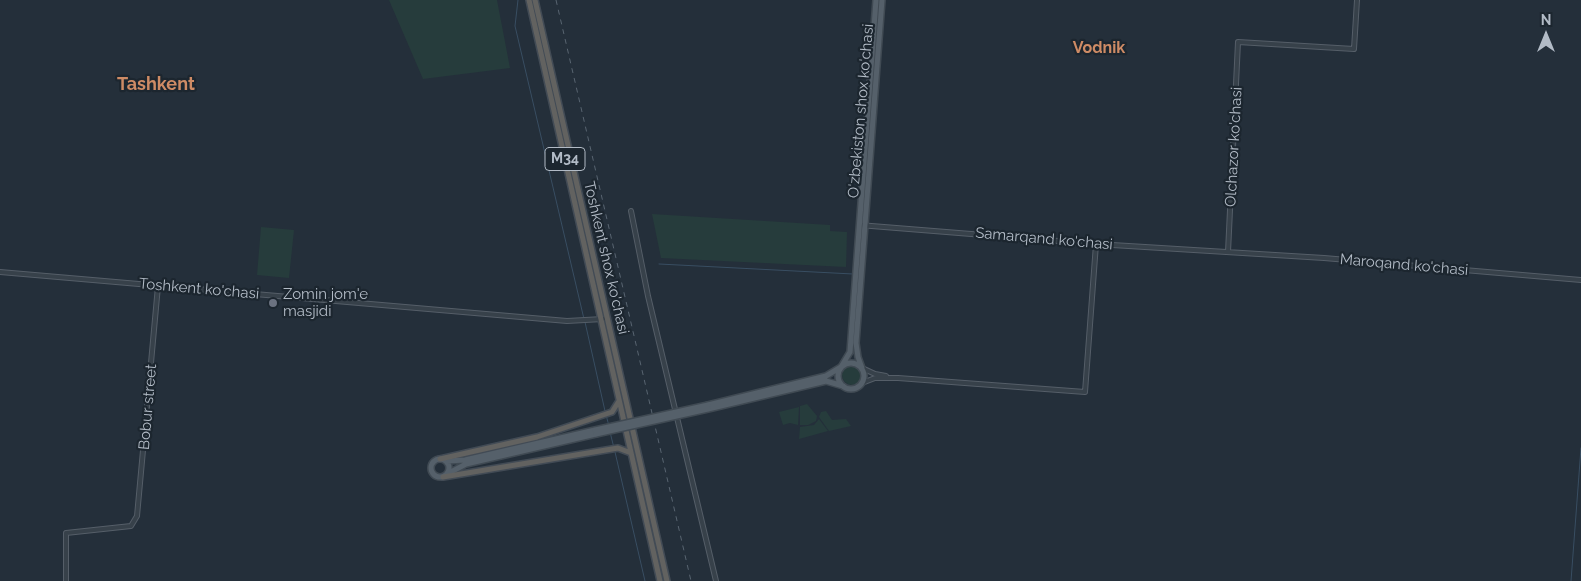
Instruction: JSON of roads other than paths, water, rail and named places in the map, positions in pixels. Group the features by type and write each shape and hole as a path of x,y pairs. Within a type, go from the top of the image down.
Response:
{"highway":[{"name":"M34","path":"529,0 600,319"},
{"name":"Toshkent shox ko'chasi","path":"535,0 667,581"},
{"name":"Toshkent shox ko'chasi","path":"600,319 660,581"},
{"path":"440,459 537,437 603,416 616,408 619,400"},
{"path":"443,477 618,448 630,452"}],"main road":[{"name":"O'zbekiston shox ko'chasi","path":"862,225 876,0"},
{"name":"O'zbekiston shox ko'chasi","path":"862,225 882,0"},
{"path":"843,386 838,377 841,367 848,357 852,343 859,281 862,225"},
{"path":"596,432 466,464 448,472 443,477 435,476 431,470 432,463 440,459 446,461 465,460 826,381 852,389 862,383 865,377 856,347 859,281"},
{"path":"708,407 826,376 852,362 862,368"},
{"path":"446,461 449,465 448,472"}],"street":[{"name":"Olchazor ko'chasi","path":"1228,252 1238,42 1354,49 1357,0"},
{"path":"631,211 648,296 716,581"},
{"name":"Samarqand ko'chasi","path":"862,225 1096,244 1228,252"},
{"path":"862,383 874,378 898,378 1085,392 1096,244"},
{"name":"Maroqand ko'chasi","path":"1228,252 1581,280"},
{"name":"Toshkent ko'chasi","path":"0,272 582,321 607,318"},
{"name":"Bobur street","path":"66,581 66,533 131,526 137,516 158,286"},
{"path":"862,368 875,374 898,378"}],"waterway":[{"path":"518,0 515,26 584,319"},
{"path":"659,264 853,274"},
{"path":"585,322 605,411"},
{"path":"606,415 609,426"},
{"path":"610,432 614,448"},
{"path":"1571,581 1581,448"},
{"path":"615,452 645,581"}],"railway":[{"path":"556,0 691,581"}],"place":[{"name":"Zomin jom'e masjidi","path":"273,303"}],"district":[{"name":"Vodnik","path":"1099,48"},
{"name":"Tashkent","path":"156,85"}]}
